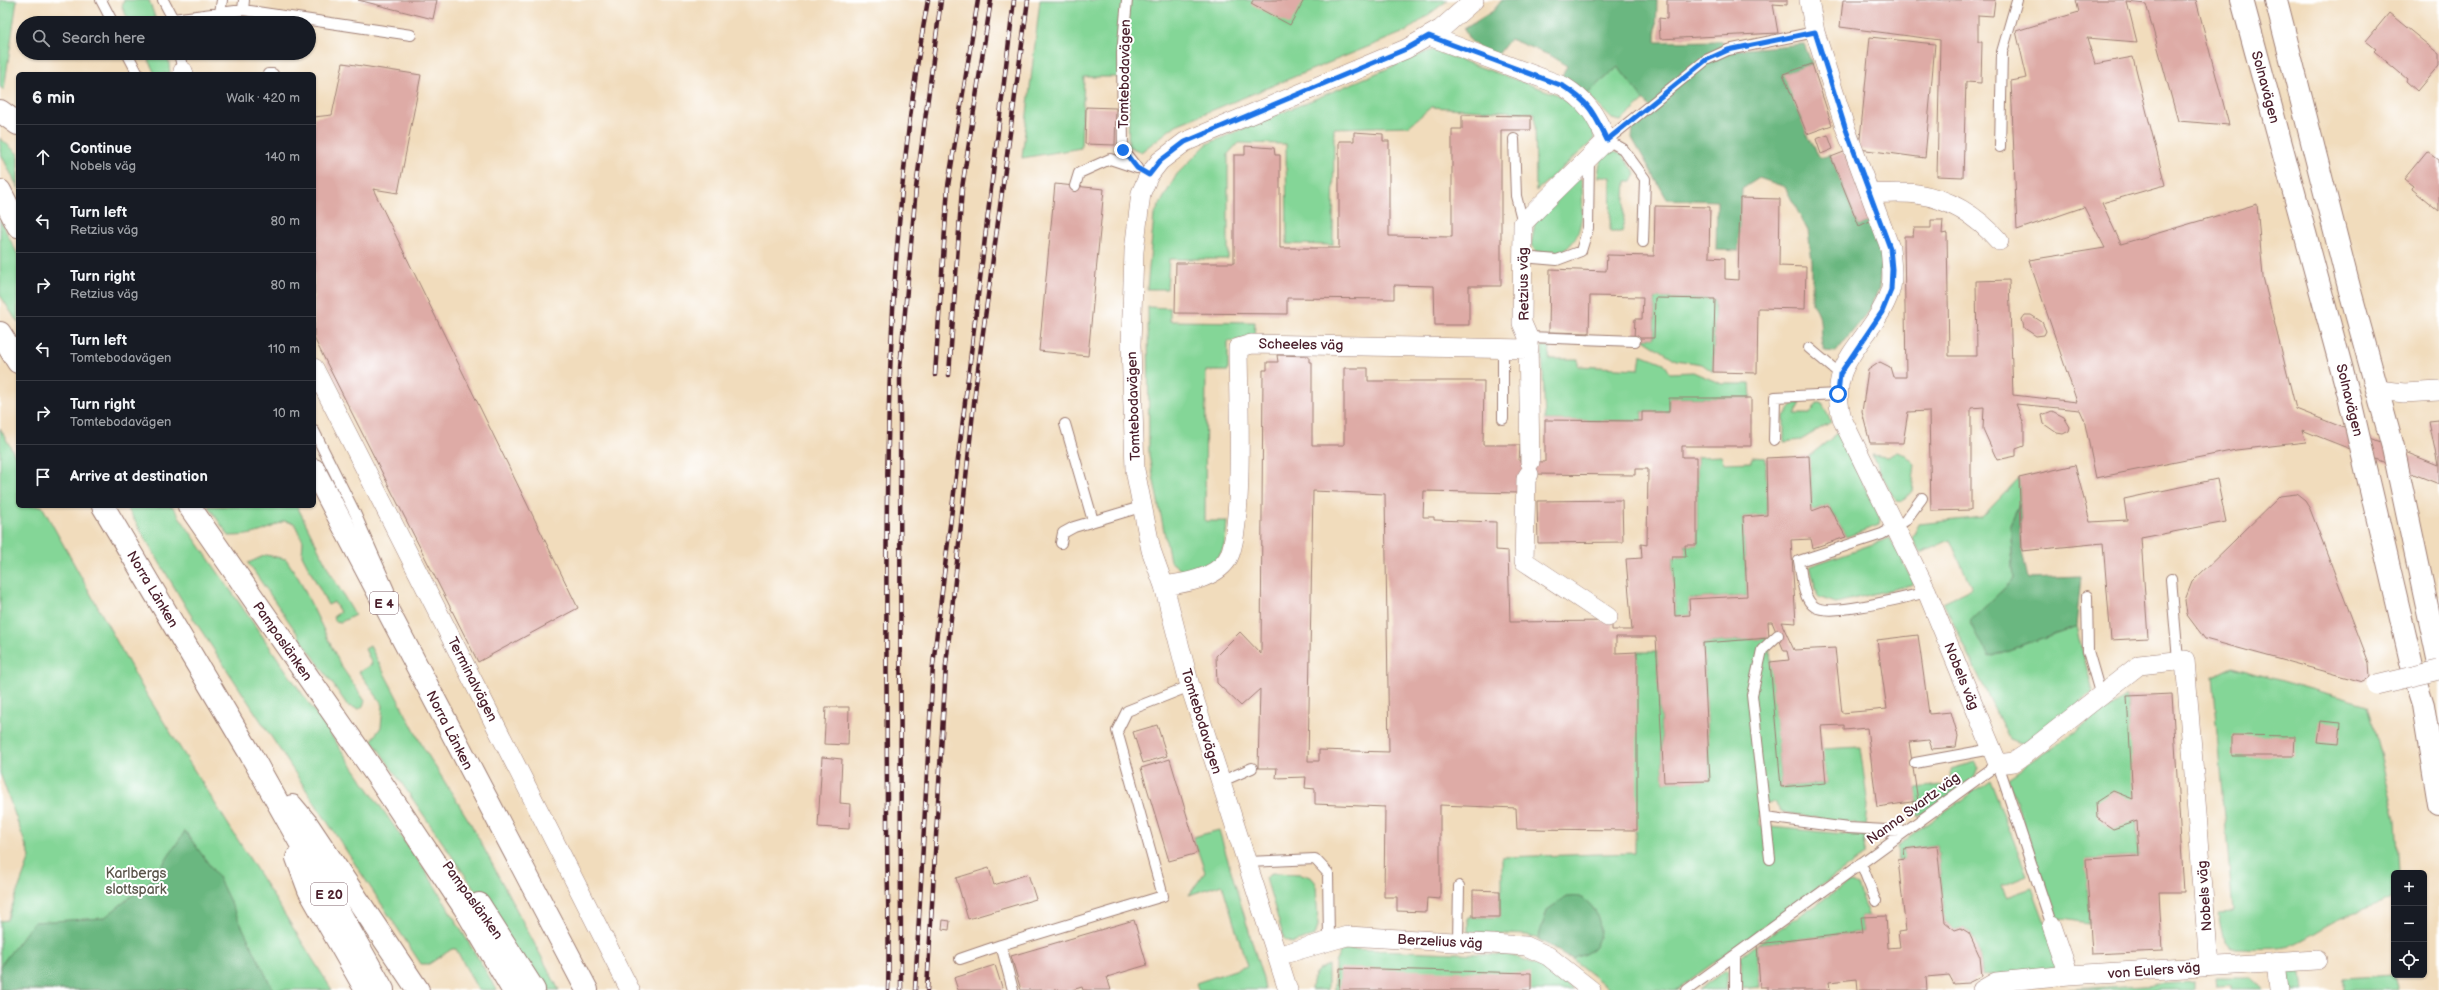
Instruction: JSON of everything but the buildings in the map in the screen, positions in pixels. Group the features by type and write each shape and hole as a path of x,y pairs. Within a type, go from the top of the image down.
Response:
{"main road":[{"name":"Solnavägen","path":"2242,0 2349,396 2416,684 2424,705 2439,804"},
{"name":"Solnavägen","path":"2276,0 2351,295 2379,390 2439,663"},
{"path":"0,111 16,123"},
{"path":"0,191 16,222"},
{"path":"0,333 16,359"},
{"path":"2349,396 2379,390"},
{"name":"Norra Länken","path":"316,474 587,990"},
{"name":"Norra Länken","path":"104,508 251,755 383,990"},
{"name":"Pampaslänken","path":"190,508 377,776 464,907 513,990"},
{"name":"Norra Länken","path":"251,755 307,824 418,990"},
{"name":"Pampaslänken","path":"377,776 476,900 534,990"},
{"path":"276,799 309,890 366,990"}],"street":[{"name":"Tomtebodavägen","path":"1288,990 1190,686 1164,586 1151,550 1134,470 1131,345 1134,251 1143,171 1160,161 1185,142 1406,49 1429,36 1464,11 1474,0"},
{"name":"Nobels väg","path":"1809,0 1815,32 1845,127 1871,193 1890,248 1892,269 1891,290 1882,312 1840,374 1838,406 1927,592 1995,756"},
{"path":"1429,36 1563,86 1583,99 1598,121 1607,140 1589,156 1523,223"},
{"path":"1871,193 1918,194 1959,207 1983,223 1999,241"},
{"name":"Retzius väg","path":"1523,223 1522,323 1528,343 1529,468 1526,479 1524,561 1608,617"},
{"name":"Scheeles väg","path":"1164,586 1184,583 1213,572 1226,561 1234,546 1238,468 1238,348 1251,344 1503,348 1528,343"},
{"name":"Terminalvägen","path":"316,372 630,990"},
{"path":"2379,390 2404,393 2439,392"},
{"path":"1995,756 2014,762 2139,665 2178,660"},
{"name":"Nobels väg","path":"2178,660 2185,660 2186,668 2209,966"},
{"path":"2376,685 2439,670"},
{"path":"2052,926 2069,975"},
{"name":"Berzelius väg","path":"1277,956 1329,939 1347,936 1526,946 1548,956 1591,990"},
{"path":"2209,966 2317,960"},
{"path":"2276,962 2279,990"},
{"name":"von Eulers väg","path":"1982,990 1996,982 2069,975 2209,966"}],"lane":[{"path":"101,0 109,16"},
{"path":"163,0 171,16"},
{"path":"172,0 173,16"},
{"path":"220,13 222,0"},
{"path":"242,10 244,0"},
{"name":"Tomtebodavägen","path":"1127,0 1122,53 1123,150 1143,171"},
{"path":"2000,147 2002,52 2017,0"},
{"path":"202,16 242,10 283,16"},
{"path":"316,21 411,35"},
{"path":"1643,242 1645,178 1623,149 1607,140 1706,60 1728,50 1815,32"},
{"path":"131,60 137,72"},
{"path":"181,60 184,72"},
{"path":"1514,140 1516,196 1523,223"},
{"path":"1522,257 1557,260 1581,251 1588,228 1589,156"},
{"path":"1075,186 1079,173 1110,159 1143,171"},
{"path":"1528,343 1635,341"},
{"path":"1503,348 1503,419"},
{"path":"1809,348 1840,374"},
{"path":"1774,440 1775,397 1838,394"},
{"path":"1065,424 1093,521"},
{"path":"316,435 354,513 453,737"},
{"path":"1922,498 1905,521 1882,534 1799,561 1807,597 1815,607 1834,611 1927,592"},
{"path":"1061,543 1063,533 1074,527 1141,507"},
{"path":"2171,579 2178,660"},
{"path":"2087,596 2088,651 2101,696"},
{"path":"1770,859 1752,695 1762,650 1778,635"},
{"path":"960,960 1000,945 1163,896 1117,731 1127,711 1190,686"},
{"path":"1915,763 1995,756 2052,926"},
{"name":"Nanna Svartz väg","path":"1687,990 1906,831 1995,756"},
{"path":"1220,782 1252,768"},
{"path":"1766,816 1848,828 1906,831"},
{"path":"1247,862 1315,859 1328,873 1329,939"},
{"path":"1860,863 1876,901"},
{"path":"1458,941 1459,886"},
{"path":"1000,945 1013,990"},
{"path":"1735,955 1735,990"}],"green space":[{"path":"0,0 17,0 4,90 0,87"},
{"path":"124,0 149,0 155,16 126,16 122,7"},
{"path":"1040,0 1448,0 1407,31 1176,125 1141,152 1128,146 1130,77 1084,77 1081,148 1022,158"},
{"path":"1502,0 1657,0 1656,42 1719,41 1736,50 1804,44 1812,64 1784,74 1807,134 1820,158 1830,155 1859,226 1872,220 1882,255 1879,288 1869,311 1836,352 1825,351 1822,345 1819,314 1812,303 1812,261 1808,231 1785,187 1759,178 1742,189 1739,251 1716,250 1717,201 1667,199 1632,138 1633,128 1652,110 1618,67 1587,94 1560,81 1567,66 1549,55 1510,39 1493,61 1469,39 1464,29 1493,11"},
{"path":"1432,50 1556,94 1579,107 1593,127 1594,140 1536,191 1535,113 1431,107 1409,126 1334,128 1333,245 1287,244 1286,144 1238,143 1228,154 1228,259 1169,259 1167,289 1147,289 1154,215 1177,174 1207,144"},
{"path":"148,60 169,60 170,72 154,72"},
{"path":"1618,67 1645,100 1621,121 1612,119 1587,94"},
{"path":"0,138 16,152 16,184 0,152"},
{"path":"1610,151 1621,154 1636,173 1632,181 1626,181 1623,232 1610,232 1611,177 1598,177 1602,159"},
{"path":"1577,177 1582,180 1582,216 1573,242 1567,248 1556,253 1544,255 1536,252 1531,245 1535,223"},
{"path":"0,220 16,251 16,320 0,295"},
{"path":"1655,298 1715,299 1713,372 1702,364 1676,360 1642,338 1654,338"},
{"path":"1148,307 1170,308 1170,321 1255,322 1254,339 1228,341 1228,371 1206,371 1205,521 1227,521 1226,533 1225,543 1219,557 1214,562 1188,576 1170,561 1149,456"},
{"path":"1542,346 1550,347 1549,359 1578,359 1578,366 1639,369 1641,354 1664,363 1670,373 1693,372 1722,384 1750,384 1751,398 1669,398 1669,412 1642,412 1642,421 1545,420"},
{"path":"1795,403 1801,403 1795,414 1810,414 1817,403 1822,403 1831,422 1801,440 1784,442 1784,416"},
{"name":"Karlbergs slottspark","path":"0,428 16,457 16,508 43,508 142,687 332,990 0,990 0,921 7,920 30,857 0,773"},
{"path":"1838,433 1880,518 1879,525 1846,537 1828,505 1812,511 1809,456"},
{"path":"1897,452 1906,455 1915,464 1912,491 1903,501 1897,500 1892,495 1872,455 1887,457"},
{"path":"1721,456 1724,463 1752,462 1752,457 1766,458 1767,515 1743,517 1747,596 1689,599 1690,615 1675,616 1672,557 1685,557 1685,545 1697,545 1697,457"},
{"path":"2019,478 2020,503 2010,525 2014,579 1989,657 2076,626 2093,692 2029,743 2020,743 2009,739 1943,602 1972,588 1950,540 1921,553 1912,538 1919,524 1982,517"},
{"path":"2020,503 2022,551 2028,579 2081,577 2076,626 1989,657 1970,621 2014,579 2010,525"},
{"path":"127,508 173,508 430,878 497,990 478,990 456,949 452,949 429,964 421,964 189,612"},
{"path":"209,508 298,508 331,574 355,615 341,622 335,621 333,617 340,612 334,602 328,605 302,555 303,541 294,523 284,521 258,533 229,536"},
{"path":"1890,538 1914,584 1836,603 1818,597 1810,566"},
{"path":"266,555 286,559 299,579 341,666 365,701 363,706 359,709 348,706 248,563"},
{"path":"1769,638 1781,787 1826,783 1822,749 1860,747 1868,806 1866,826 1781,812 1775,803 1759,805 1760,826 1865,836 1864,855 1676,990 1611,990 1572,959 1538,939 1527,935 1468,932 1468,917 1500,917 1502,857 1635,853 1637,652 1657,652 1664,782 1710,781 1703,643"},
{"path":"370,646 423,747 471,824 559,990 541,990 478,894 372,740 381,727 383,705 359,672 372,664 365,649"},
{"path":"2232,667 2368,705 2396,819 2399,870 2391,870 2391,899 2381,904 2340,919 2289,946 2269,948 2231,948 2225,941 2219,913 2233,912 2213,676"},
{"path":"2127,696 2139,856 2087,859 2089,923 2056,918 2008,778"},
{"path":"1976,762 1978,767 1974,778 1918,817 1916,788 1951,784 1950,769"},
{"path":"1990,780 2027,875 2002,885 2006,897 2032,888 2062,968 1982,976 1978,948 1971,935 1961,928 1955,930 1945,922 1937,845 1904,849 1905,859 1898,860 1897,847 1908,837"},
{"path":"1219,830 1265,990 1198,990 1196,983 1247,966 1222,884 1189,895 1205,872 1193,837"},
{"path":"185,831 218,877 273,990 0,990 0,966 34,922 104,918 154,878"},
{"path":"1272,873 1301,874 1311,877 1316,883 1318,926 1315,936 1292,943 1284,939 1266,878"},
{"path":"1849,882 1857,886 1869,917 1861,917 1863,932 1757,944"},
{"path":"1566,897 1579,897 1586,901 1596,914 1600,930 1596,945 1586,954 1572,959 1538,939 1547,910"},
{"path":"1757,944 1760,987 1742,989 1741,957"},
{"path":"1350,949 1508,955 1543,968 1574,990 1335,990 1335,963 1340,952"},
{"path":"1328,965 1328,990 1311,990 1312,981 1315,974 1320,969"},
{"path":"2300,967 2303,990 2291,990 2288,969"},
{"path":"1726,970 1728,971 1726,990 1698,990"},
{"path":"2391,975 2391,978 2395,978 2398,990 2343,990 2343,978"},
{"path":"2216,978 2251,978 2264,990 2231,990 2231,986 2217,987"},
{"path":"2194,982 2194,990 2057,990"}],"railway":[{"path":"888,990 889,949 886,618 889,411 893,308 900,205 912,102 928,0"},
{"path":"901,990 900,368 916,188 941,0"},
{"path":"935,375 948,186 978,0"},
{"path":"949,375 962,188 991,0"},
{"path":"915,990 933,665 1014,0"},
{"path":"927,990 946,665 976,384 1028,0"}],"route":[{"path":"1123,150 1137,168 1149,175 1160,161 1185,142 1302,91 1406,49 1429,36 1563,86 1583,99 1598,121 1607,140 1706,60 1728,50 1783,40 1815,32 1845,127 1871,193 1890,248 1892,269 1891,290 1882,312 1856,347 1840,374 1838,394"}]}
